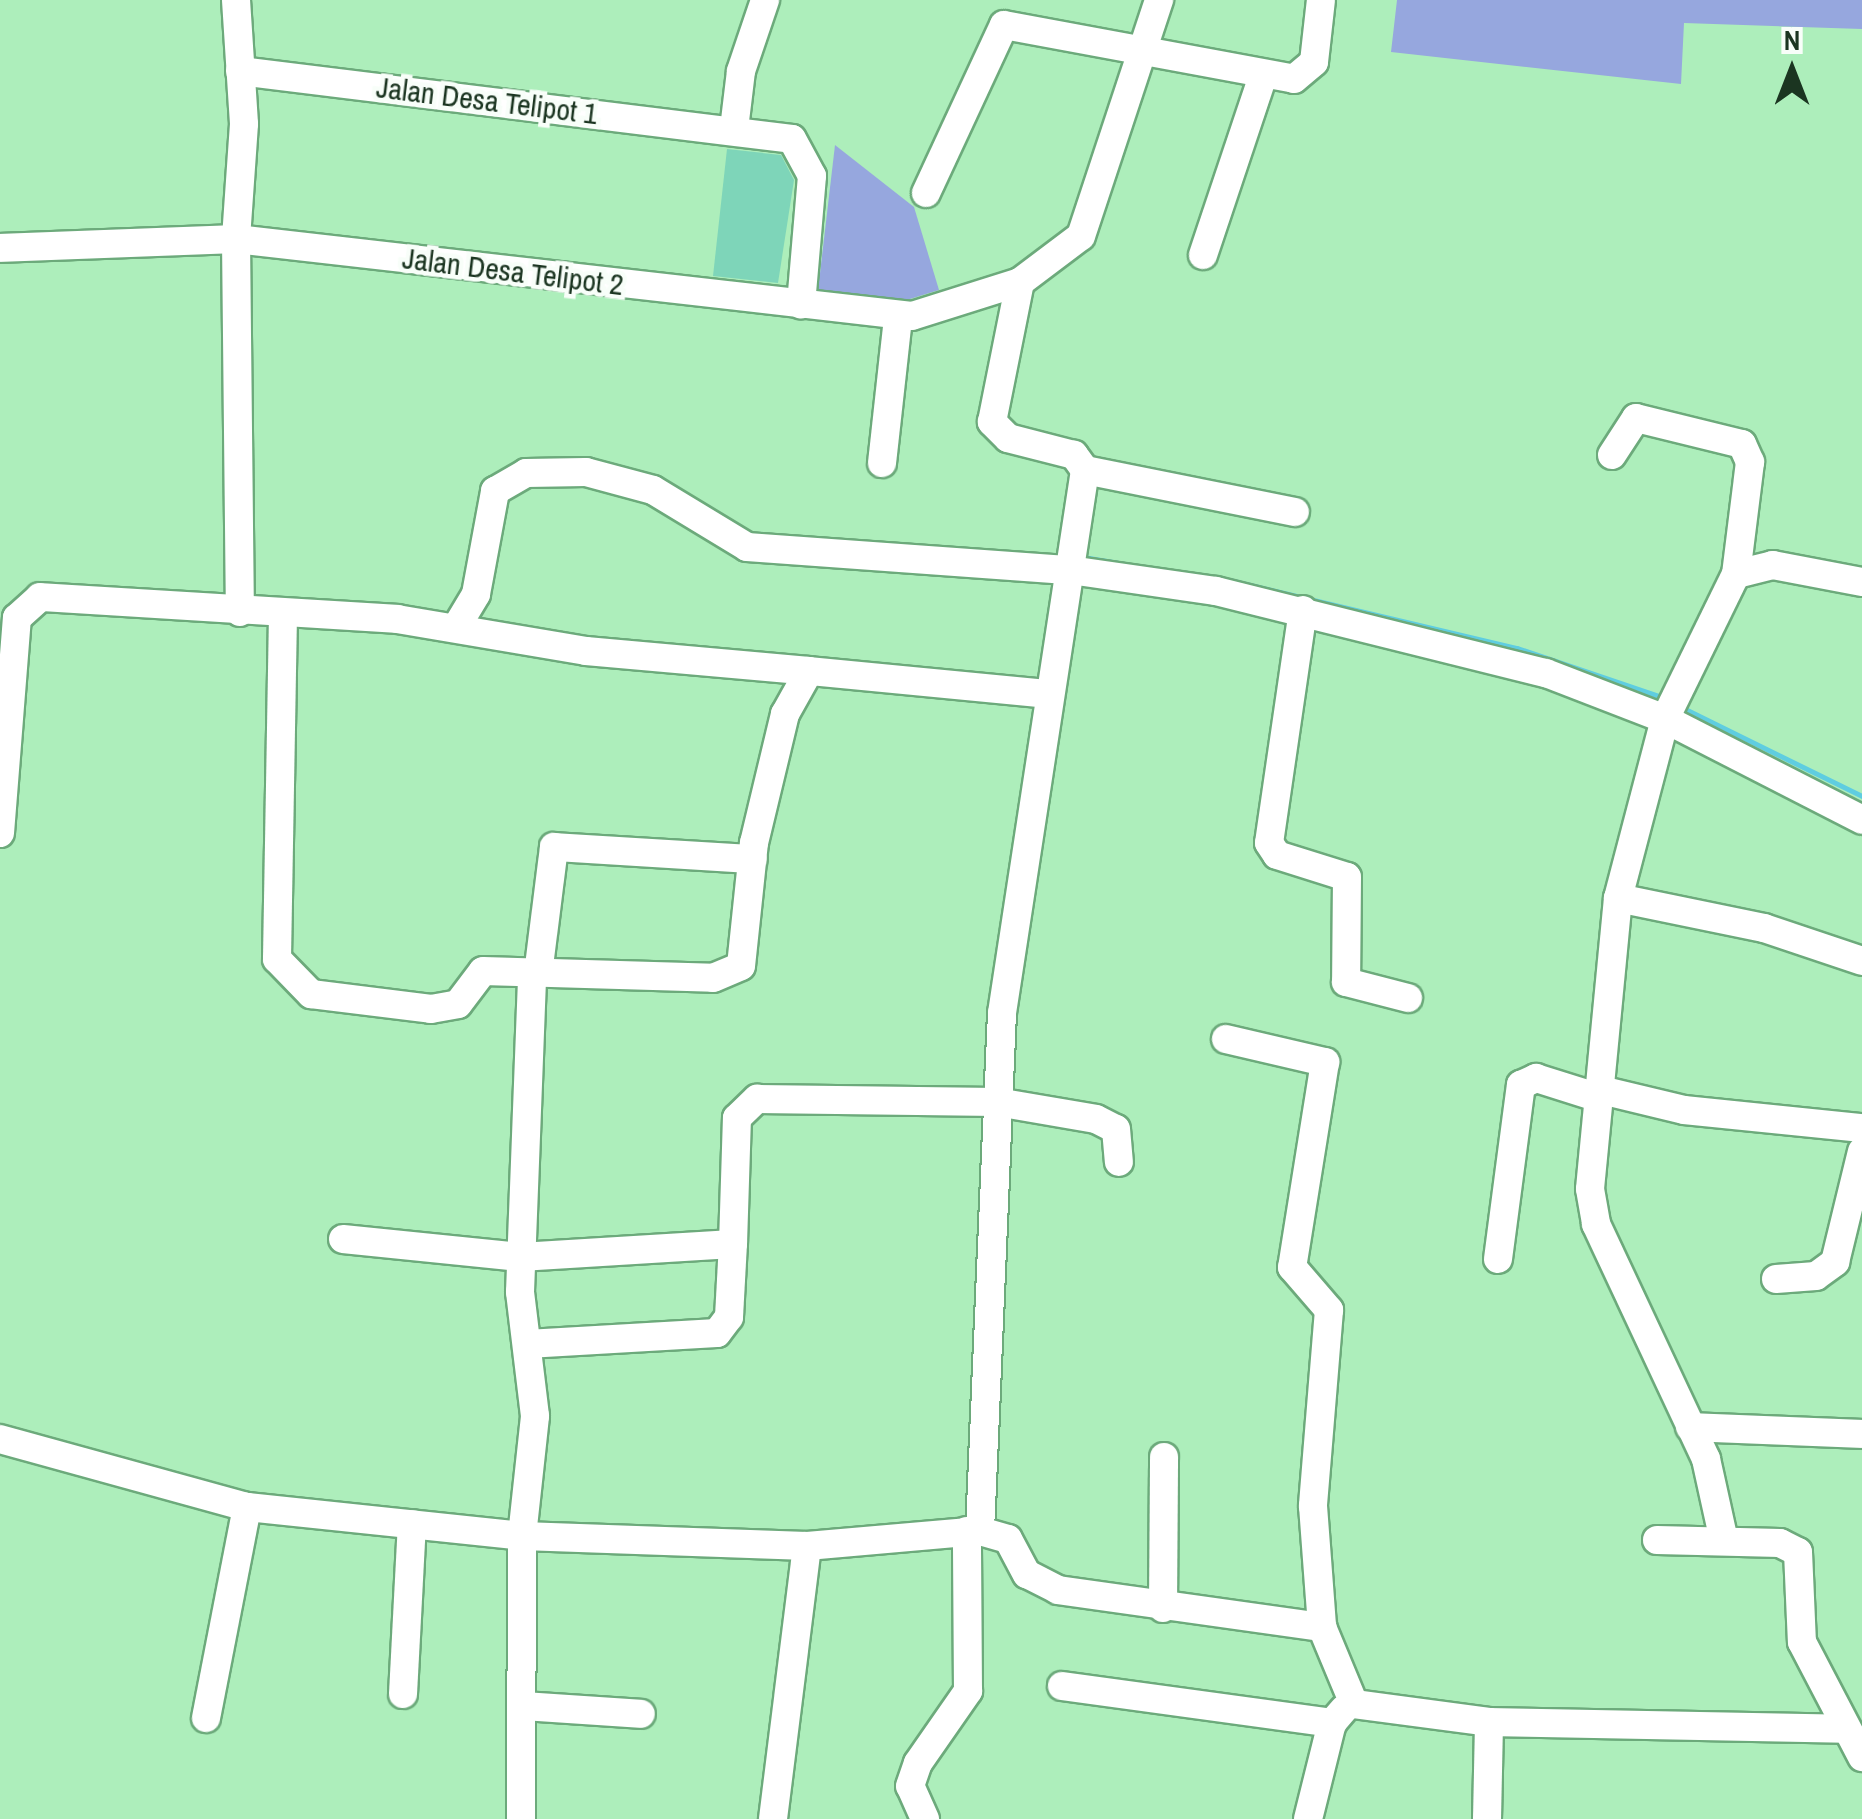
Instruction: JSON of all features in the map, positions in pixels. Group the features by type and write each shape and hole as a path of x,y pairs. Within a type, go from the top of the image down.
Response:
{"street":[{"path":"236,0 240,70 236,239 240,612"},
{"path":"734,129 741,71 765,0"},
{"path":"1158,0 1145,57 1088,225 1020,282 992,422 1008,438 1074,455 1085,470 1295,512"},
{"path":"926,194 1004,25 1262,78 1310,69 1321,0"},
{"name":"Jalan Desa Telipot 1","path":"240,70 792,139 811,161 800,305"},
{"path":"1203,256 1262,78"},
{"name":"Jalan Desa Telipot 2","path":"0,248 236,239 898,318 1020,282"},
{"path":"882,462 898,318"},
{"path":"1612,455 1636,418 1742,444 1750,462 1736,574 1665,719 1618,898 1590,1188 1596,1224 1690,1427 1724,1541"},
{"path":"925,1819 910,1786 918,1763 968,1692 973,1531 999,1250 998,1102 1013,904 1085,470"},
{"path":"457,626 476,594 494,491 540,471 618,478 747,548 790,556 1070,570 1303,610 1546,673 1665,719 1862,820"},
{"path":"1736,574 1773,565 1862,580"},
{"path":"0,833 15,628 28,602 53,596 457,626 586,651 1046,694"},
{"path":"1303,610 1269,843 1277,855 1348,877 1343,976 1358,990 1408,998"},
{"path":"284,614 274,937 283,975 311,994 446,1010 483,971 730,974 744,952 753,859 785,714 809,671"},
{"path":"522,1819 522,1536 535,1416 520,1257 535,973 554,847 753,859"},
{"path":"1618,898 1764,928 1862,961"},
{"path":"1226,1039 1325,1062 1292,1267 1329,1310 1313,1506 1322,1627 1354,1704"},
{"path":"1498,1260 1521,1085 1536,1078 1684,1110 1862,1128"},
{"path":"528,1344 718,1334 729,1317 737,1118 750,1100 998,1102 1116,1129 1118,1162"},
{"path":"1776,1279 1816,1276 1835,1262 1862,1151"},
{"path":"343,1239 520,1257 733,1244"},
{"path":"1690,1427 1862,1434"},
{"path":"0,1439 247,1507 522,1536 807,1546 973,1531 1017,1547 1039,1584 1163,1608 1322,1627"},
{"path":"1163,1608 1164,1457"},
{"path":"206,1718 247,1507"},
{"path":"403,1694 412,1524"},
{"path":"1657,1540 1724,1541 1798,1552 1802,1642 1844,1729 1862,1757"},
{"path":"772,1819 807,1546"},
{"path":"1062,1686 1332,1723"},
{"path":"1308,1819 1332,1723 1354,1704 1489,1722 1844,1729"},
{"path":"522,1706 641,1714"},
{"path":"1488,1819 1489,1722"}],"shaded area":[{"path":"1397,0 1862,0 1862,29 1684,23 1681,84 1391,52"},
{"path":"835,145 914,207 939,290 884,307 817,299"}],"building":[{"path":"727,149 781,155 794,180 778,283 713,276"}],"waterway":[{"path":"1083,557 1124,564"},
{"path":"1229,580 1517,648 1659,696"},
{"path":"1683,708 1862,796"}]}
